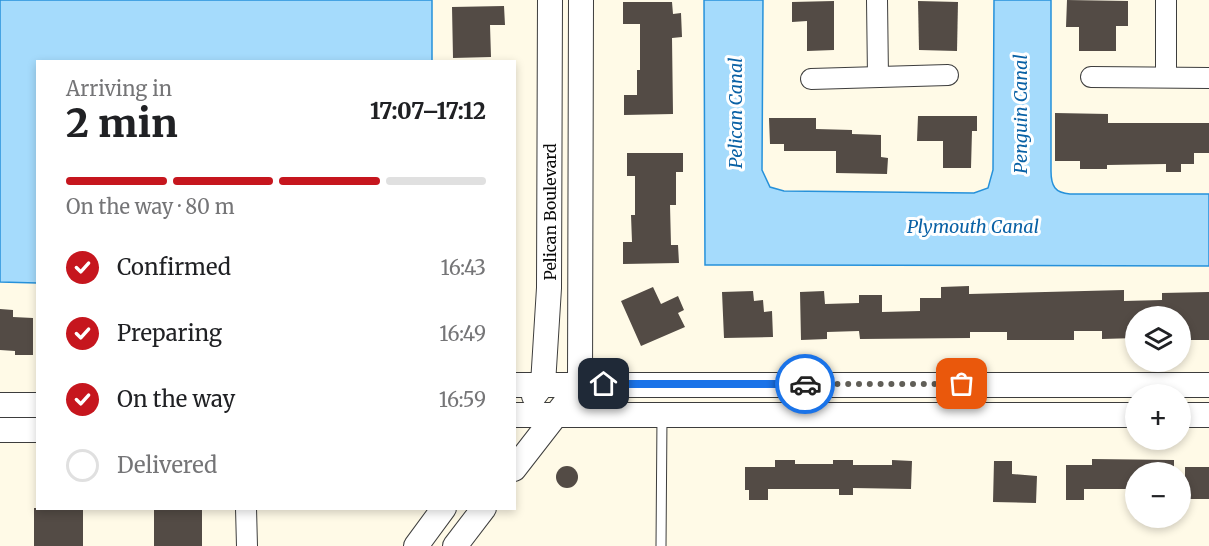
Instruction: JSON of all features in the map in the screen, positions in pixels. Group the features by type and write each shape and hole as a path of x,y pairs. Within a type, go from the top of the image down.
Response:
{"street":[{"name":"Pelican Boulevard","path":"543,384 549,288 550,0"},
{"name":"Pelican Boulevard","path":"580,384 581,0"},
{"path":"877,0 879,77"},
{"path":"1166,0 1166,77"},
{"path":"811,79 948,75"},
{"path":"1091,77 1209,78"},
{"path":"516,415 543,384"},
{"path":"516,466 580,384"},
{"path":"938,415 939,384"},
{"path":"516,385 1209,385"},
{"path":"0,405 36,405"},
{"path":"516,416 556,414 1125,415"},
{"path":"1191,415 1209,415"},
{"path":"0,430 36,430"},
{"path":"246,510 247,546"},
{"path":"416,546 443,510"},
{"path":"455,546 482,510"}],"lane":[{"path":"661,546 662,414"}],"water":[{"path":"0,0 432,0 432,60 36,60 36,283 0,282"},
{"path":"704,0 763,0 762,170 770,187 784,191 974,193 988,188 993,170 994,0 1051,0 1051,171 1055,188 1070,194 1209,194 1209,266 705,265"}],"building":[{"path":"1067,0 1128,1 1128,26 1116,26 1116,51 1079,51 1079,27 1066,27"},
{"path":"834,1 834,50 807,51 807,21 792,22 792,2"},
{"path":"918,1 958,2 957,51 919,50"},
{"path":"623,2 672,2 673,14 681,13 682,37 672,38 673,114 624,115 624,95 637,95 637,70 640,70 640,24 623,24"},
{"path":"504,6 505,25 490,25 491,57 453,58 452,7"},
{"path":"1055,113 1108,114 1108,123 1209,123 1209,153 1194,153 1194,164 1181,164 1181,172 1166,172 1166,164 1107,165 1107,169 1080,169 1080,161 1055,161"},
{"path":"918,116 977,116 977,131 972,131 971,168 943,168 943,141 917,141"},
{"path":"769,118 816,118 816,129 852,130 852,134 881,135 881,157 888,158 887,174 836,173 836,151 784,151 784,144 770,144"},
{"path":"627,153 683,153 683,172 676,172 676,205 670,205 671,245 678,245 679,263 623,264 623,242 632,242 631,215 635,215 635,176 627,176"},
{"path":"969,286 969,294 1124,290 1124,301 1162,300 1162,293 1209,292 1209,340 1191,340 1191,306 1125,306 1125,338 1102,339 1102,331 1074,331 1074,340 1007,340 1007,332 970,332 970,338 860,339 859,331 827,332 827,339 801,340 800,292 824,291 825,304 859,303 859,295 882,295 882,312 920,311 920,298 941,298 941,287"},
{"path":"653,287 661,304 678,296 684,310 678,313 685,327 641,346 621,301"},
{"path":"753,291 754,301 763,300 764,312 772,311 773,337 724,338 722,292"},
{"path":"0,309 13,310 13,317 33,318 33,355 15,355 15,351 0,350"},
{"path":"1092,459 1174,460 1174,462 1125,462 1125,489 1084,489 1084,500 1066,500 1066,465 1092,465"},
{"path":"775,460 795,460 795,464 833,464 833,460 853,460 853,465 892,465 892,460 912,461 911,489 853,488 853,495 839,495 839,489 768,489 768,500 749,500 749,490 745,490 745,467 775,467"},
{"path":"994,461 1012,461 1012,474 1037,476 1036,503 993,502"},
{"path":"567,466 575,469 578,477 575,485 567,488 559,485 556,477 559,469"},
{"path":"1191,467 1209,467 1209,499 1191,499"},
{"path":"34,508 36,510 83,510 83,546 34,546"},
{"path":"154,510 202,510 202,546 154,546"}],"way so far":[{"path":"805,384 962,384"}],"route":[{"path":"604,384 805,384"}],"water label":[{"name":"Pelican Canal","path":"736,113"},
{"name":"Penguin Canal","path":"1021,114"},
{"name":"Plymouth Canal","path":"973,227"}]}
